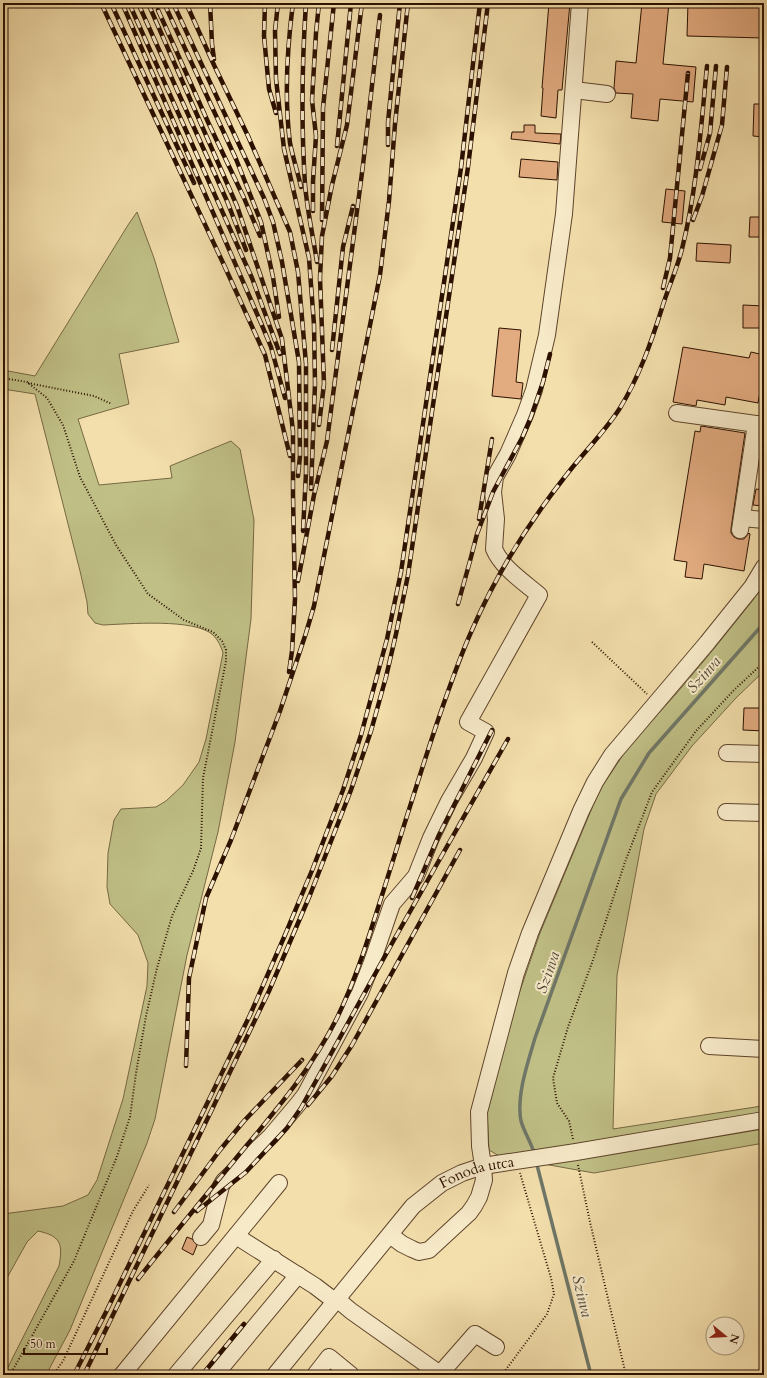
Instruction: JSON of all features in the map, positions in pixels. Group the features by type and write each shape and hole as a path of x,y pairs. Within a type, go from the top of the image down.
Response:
{"street":[{"path":"201,1237 211,1225 221,1186 224,1181 271,1136 298,1104 360,993 392,904 416,876 431,838 449,801 474,758 486,732 468,722 539,595 510,570 496,554 494,549 496,519 494,483 495,477 510,448 534,390 547,335 564,214 580,3"},
{"path":"574,90 607,94"},
{"path":"677,414 760,425 741,524 764,520"},
{"path":"390,1235 402,1244 419,1252 429,1250 469,1213 474,1206 484,1180 480,1146 479,1112 516,973 530,933 595,782 612,755 747,593 764,567"},
{"path":"727,753 764,754"},
{"path":"726,812 764,813"},
{"path":"709,1046 764,1049"},
{"name":"Fonoda utca","path":"275,1375 337,1301 413,1206 432,1189 451,1178 483,1166 515,1166 552,1156 764,1120"},
{"path":"122,1375 279,1183"},
{"path":"236,1236 315,1286 440,1375 475,1334 496,1347"},
{"path":"176,1375 274,1259"},
{"path":"215,1375 298,1275"},
{"path":"315,1375 330,1357 351,1375"}],"path":[{"path":"3,378 94,396 112,404"},
{"path":"10,1375 74,1261 116,1159 130,1117 146,1016 157,968 172,916 194,871 201,848 203,778 226,661 226,650 222,641 213,632 184,620 148,594 116,545 80,477 63,425 47,398 27,382"},
{"path":"592,642 656,703"},
{"path":"626,1375 592,1230 569,1121 557,1103 553,1078 568,1027 593,960 625,862 652,792 696,731 734,690 764,662"},
{"path":"502,1375 548,1314 554,1294 551,1278 515,1166"},
{"path":"53,1375 64,1361 133,1211 149,1184"}],"green space":[{"path":"137,212 154,258 179,342 119,354 129,404 78,419 99,485 172,478 170,466 231,441 240,449 254,520 251,619 235,742 218,832 187,955 155,1119 147,1143 70,1330 46,1375 4,1375 59,1266 61,1252 59,1242 56,1238 52,1235 38,1231 27,1242 3,1285 3,1214 63,1206 88,1195 97,1180 123,1099 147,986 148,963 138,935 110,904 107,887 108,853 114,820 121,809 156,807 166,801 183,785 199,762 206,739 223,653 219,643 213,635 192,626 160,623 103,625 95,623 88,614 87,602 80,571 35,394 3,389 3,370 35,376"},
{"path":"764,582 764,671 736,698 692,746 656,794 644,829 617,975 613,1129 762,1106 764,1104 764,1143 594,1173 499,1156 489,1150 487,1112 509,1022 540,933 599,791 629,746 708,656 753,600"}],"building":[{"path":"549,3 570,3 562,90 558,90 556,118 541,116"},
{"path":"642,3 669,3 663,64 696,67 693,102 660,99 658,121 631,118 633,94 616,93 614,88 616,61 636,63"},
{"path":"688,3 764,3 764,38 687,36"},
{"path":"754,104 764,104 764,137 753,136"},
{"path":"524,125 535,125 535,133 561,134 560,144 511,139 512,132 524,132"},
{"path":"521,159 558,162 557,180 519,177"},
{"path":"666,189 685,191 682,224 662,222"},
{"path":"750,217 764,217 764,237 749,237"},
{"path":"697,243 731,245 730,263 696,261"},
{"path":"743,305 764,306 764,328 743,328"},
{"path":"499,328 521,330 516,382 523,383 521,399 492,396"},
{"path":"683,347 749,358 751,352 764,355 764,371 758,403 726,397 725,405 697,400 696,406 673,402"},
{"path":"701,426 745,433 731,533 738,539 744,539 749,533 750,534 744,571 704,564 702,579 685,577 687,562 674,560 695,431 700,432"},
{"path":"756,489 764,490 763,506 753,505"},
{"path":"744,708 764,708 764,731 743,730"},
{"path":"187,1237 192,1239 197,1245 193,1255 182,1249"}],"waterway":[{"name":"Szinva","path":"534,1153 522,1125 520,1111 521,1090 526,1068 535,1038 621,799 649,753 764,623"},
{"name":"Szinva","path":"536,1161 591,1375"}],"railway":[{"path":"101,3 265,355 290,456"},
{"path":"111,3 194,183"},
{"path":"122,3 271,347 285,398"},
{"path":"129,3 252,278 280,354"},
{"path":"138,3 227,201 246,250"},
{"path":"148,3 237,206 282,339 293,431 295,599 292,651 289,672"},
{"path":"164,3 236,159 261,222 273,277 279,317"},
{"path":"173,3 264,198 273,222 282,262 299,362 300,456 298,476"},
{"path":"186,3 248,136 290,232 298,272 306,364 306,473 303,531"},
{"path":"210,3 214,59"},
{"path":"265,3 264,36 269,89 276,113"},
{"path":"278,3 275,31 276,79 284,149 309,258 314,325 315,384 311,489"},
{"path":"293,3 288,55 287,108 290,143 301,187"},
{"path":"306,3 302,93 303,138 307,204 317,262"},
{"path":"313,211 316,136 312,100 319,3"},
{"path":"322,220 323,108 334,3"},
{"path":"337,146 351,3"},
{"path":"319,425 324,384 320,278 322,236 332,185 347,125 362,3"},
{"path":"388,145 388,122 400,3"},
{"path":"186,1066 189,978 206,898 231,840 280,711 314,606 380,275 389,201 395,124 408,3"},
{"path":"74,1375 250,1015 313,868 343,790 361,735 387,639 401,572 461,168 480,3"},
{"path":"84,1375 269,991 310,895 351,790 371,731 386,677 408,575 468,167 488,3"},
{"path":"158,10 260,236"},
{"path":"298,581 314,495 327,441 363,165 380,15"},
{"path":"138,1279 289,1093 315,1057 337,1018 363,955 436,726 462,654 481,610 513,551 537,514 620,408 644,360 678,264 687,226 698,158 707,66"},
{"path":"700,169 710,133 716,66"},
{"path":"693,220 702,196 722,125 727,67"},
{"path":"663,288 670,258 688,73"},
{"path":"332,350 343,247 353,206"},
{"path":"458,604 477,534 493,492 522,438 531,417 543,382 550,354"},
{"path":"479,519 492,439"},
{"path":"412,898 439,835 492,730"},
{"path":"197,1211 246,1172 287,1128 301,1108 508,739"},
{"path":"308,1105 332,1076 352,1045 460,850"},
{"path":"174,1212 220,1150 244,1121 302,1060"},
{"path":"202,1375 244,1324"}]}
